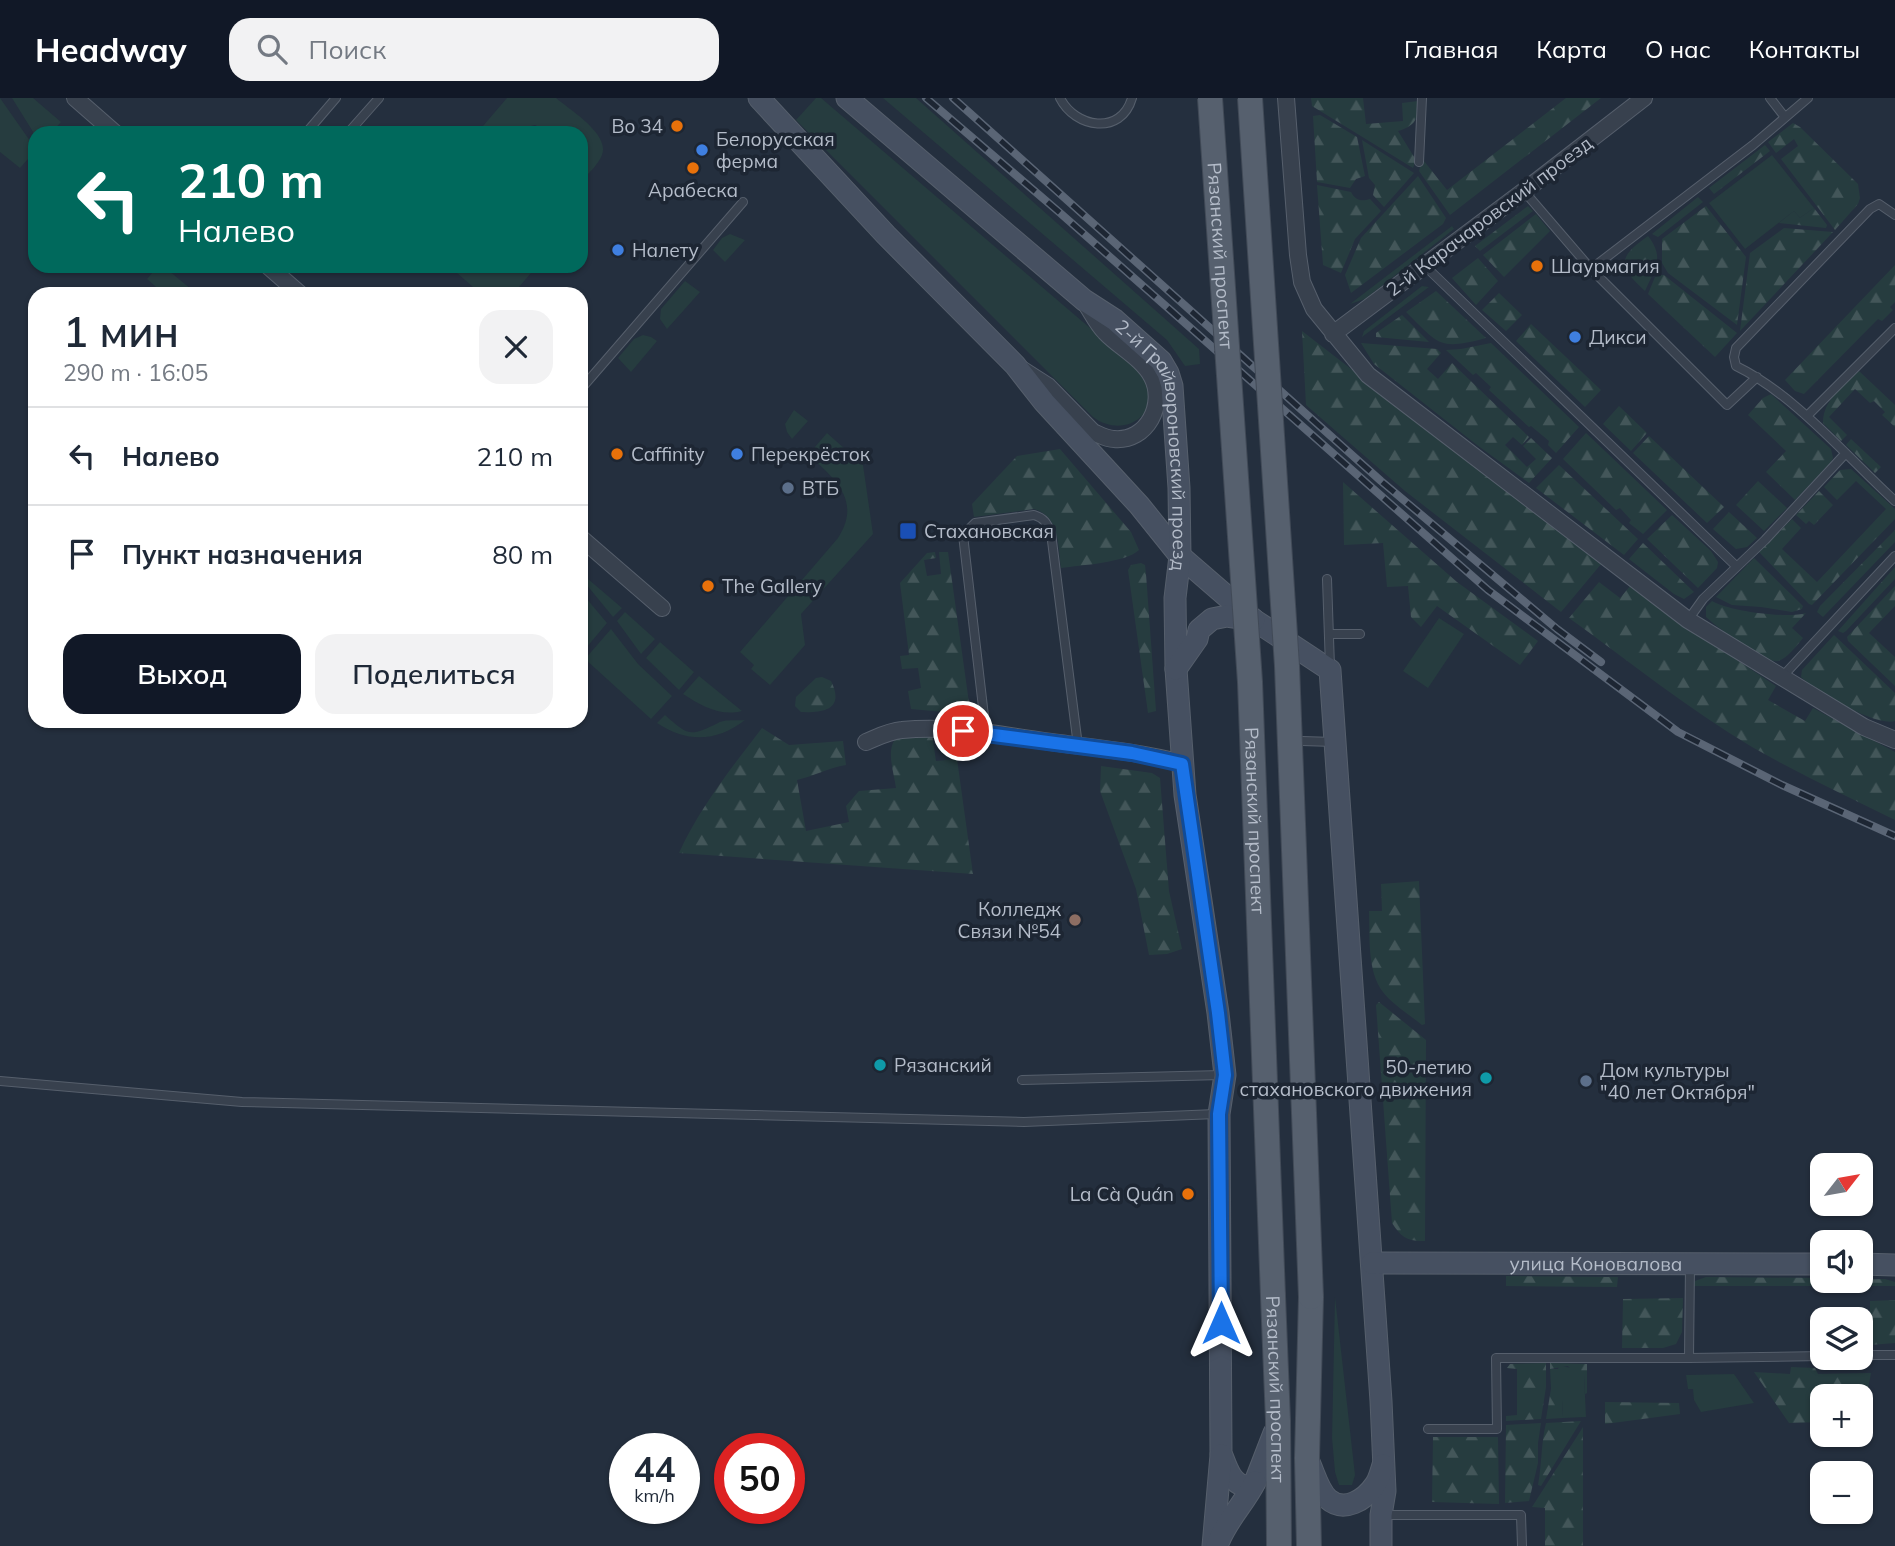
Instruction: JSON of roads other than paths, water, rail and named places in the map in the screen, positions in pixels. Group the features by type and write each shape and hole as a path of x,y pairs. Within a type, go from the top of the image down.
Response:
{"main road":[{"name":"2-й Грайвороновский проезд","path":"759,98 886,235 1016,365 1044,402 1139,505 1180,556"},
{"name":"2-й Грайвороновский проезд","path":"847,98 1084,300 1115,320 1161,361 1172,386 1180,488 1180,556"},
{"name":"Рязанский проспект","path":"1210,98 1250,682 1278,1421 1279,1546"},
{"name":"Рязанский проспект","path":"1250,98 1287,666 1311,1297 1307,1458 1309,1546"},
{"path":"1180,556 1254,620 1330,670 1384,1463 1381,1546"},
{"path":"1180,556 1175,598 1182,764 1225,1075 1219,1114 1221,1453 1215,1546"},
{"path":"1176,668 1205,624 1227,616 1254,620"},
{"name":"улица Коновалова","path":"1372,1263 1810,1264"},
{"path":"1873,1265 1895,1265"},
{"path":"1215,1546 1245,1502 1278,1421"},
{"path":"1221,1453 1237,1484 1246,1487 1255,1482"},
{"path":"1307,1458 1322,1492 1338,1505 1360,1501 1376,1485 1384,1463"}],"street":[{"path":"75,98 107,126"},
{"path":"1286,98 1302,282 1314,309 1368,375 1688,620 1864,726 1891,735"},
{"name":"2-й Карачаровский проезд","path":"1333,334 1644,98"},
{"path":"276,273 292,287"},
{"path":"1016,365 1048,386 1093,432 1101,436 1116,440 1146,425 1152,418 1158,399 1152,376 1103,331 1084,300"},
{"path":"588,544 662,608"},
{"path":"866,742 901,730 941,729 1159,757 1182,764"}],"lane":[{"path":"312,126 336,98"},
{"path":"354,126 379,98"},
{"path":"1060,98 1074,116 1089,124 1104,124 1120,118 1132,98"},
{"path":"1419,162 1422,98"},
{"path":"1770,98 1784,116"},
{"path":"1591,269 1753,145 1808,98"},
{"path":"1524,191 1591,269 1727,405 1757,377"},
{"path":"588,381 743,202"},
{"path":"1895,215 1879,205 1870,209 1736,348 1734,357 1736,366 1757,377 1807,416 1895,501"},
{"path":"1424,265 1736,566"},
{"path":"1807,416 1895,328"},
{"path":"1688,620 1703,599 1765,540 1844,454"},
{"path":"984,733 963,535 975,523 1034,515 1047,523 1051,533 1078,746"},
{"path":"1782,678 1895,556"},
{"path":"1327,579 1330,670"},
{"path":"1329,634 1360,634"},
{"path":"1302,741 1335,742"},
{"path":"1022,1080 1225,1075"},
{"path":"0,1081 242,1102 1024,1122 1219,1114"},
{"path":"1689,1358 1690,1265"},
{"path":"1873,1355 1895,1355"},
{"path":"1428,1429 1497,1429 1496,1358 1810,1356"},
{"path":"1381,1515 1521,1515 1522,1546"}],"railway":[{"path":"926,98 1488,590 1678,732 1782,785 1895,836"},
{"path":"953,98 1381,481 1557,629 1601,662"}],"place":[{"name":"Bo 34","path":"677,126"},
{"name":"Белорусская ферма","path":"702,150"},
{"name":"Арабеска","path":"693,168"},
{"name":"Налету","path":"618,250"},
{"name":"Шаурмагия","path":"1537,266"},
{"name":"Дикси","path":"1575,337"},
{"name":"Caffinity","path":"617,454"},
{"name":"Перекрёсток","path":"737,454"},
{"name":"ВТБ","path":"788,488"},
{"name":"Стахановская","path":"908,531"},
{"name":"The Gallery","path":"708,586"},
{"name":"Колледж Связи №54","path":"1075,920"},
{"name":"Рязанский","path":"880,1065"},
{"name":"50-летию стахановского движения","path":"1486,1078"},
{"name":"Дом культуры \"40 лет Октября\"","path":"1586,1081"},
{"name":"La Cà Quán","path":"1188,1194"}]}
